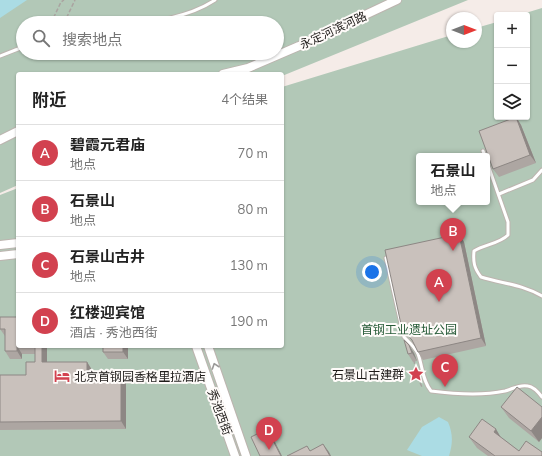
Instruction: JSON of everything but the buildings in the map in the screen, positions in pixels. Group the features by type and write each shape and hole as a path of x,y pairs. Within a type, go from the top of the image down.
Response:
{"street":[{"name":"永定河滨河路","path":"284,52 397,0"},
{"name":"永定河滨河路","path":"230,72 255,65 266,60"},
{"path":"0,140 16,132"},
{"path":"0,245 16,242"},
{"path":"0,256 16,254"},
{"name":"秀池西街","path":"197,348 235,456"},
{"name":"秀池西街","path":"209,348 246,456"}],"lane":[{"path":"177,16 215,0"},
{"path":"0,56 16,50"},
{"path":"490,170 508,222 508,235 502,241 482,246 474,251 473,260 476,270 481,277 515,284 530,289 542,296"},
{"path":"499,194 533,180 542,170"},
{"path":"386,258 404,337 412,344 418,354 426,384 431,391 464,395 505,391 519,385 530,386 538,392 542,398"}],"path":[{"path":"54,16 61,2 64,0"},
{"path":"67,16 75,0"}],"green space":[{"path":"0,0 468,0 284,75 284,72 16,72 16,186 0,193"},
{"name":"首钢工业遗址公园","path":"542,8 542,456 0,456 0,195 16,189 16,348 284,348 284,86 446,37 446,48 482,48 482,26 494,23 494,120 530,120 529,12"}],"water":[{"path":"0,0 27,0 0,18"},
{"path":"439,417 448,422 451,431 452,443 449,456 422,456 407,450 422,427"}],"place":[{"name":"石景山","path":"453,251"},
{"name":"碧霞元君庙","path":"439,302"},
{"name":"石景山古建群","path":"416,374"},
{"name":"北京首钢园香格里拉酒店","path":"62,376"},
{"name":"石景山古井","path":"445,387"},
{"name":"红楼迎宾馆","path":"269,450"}]}
